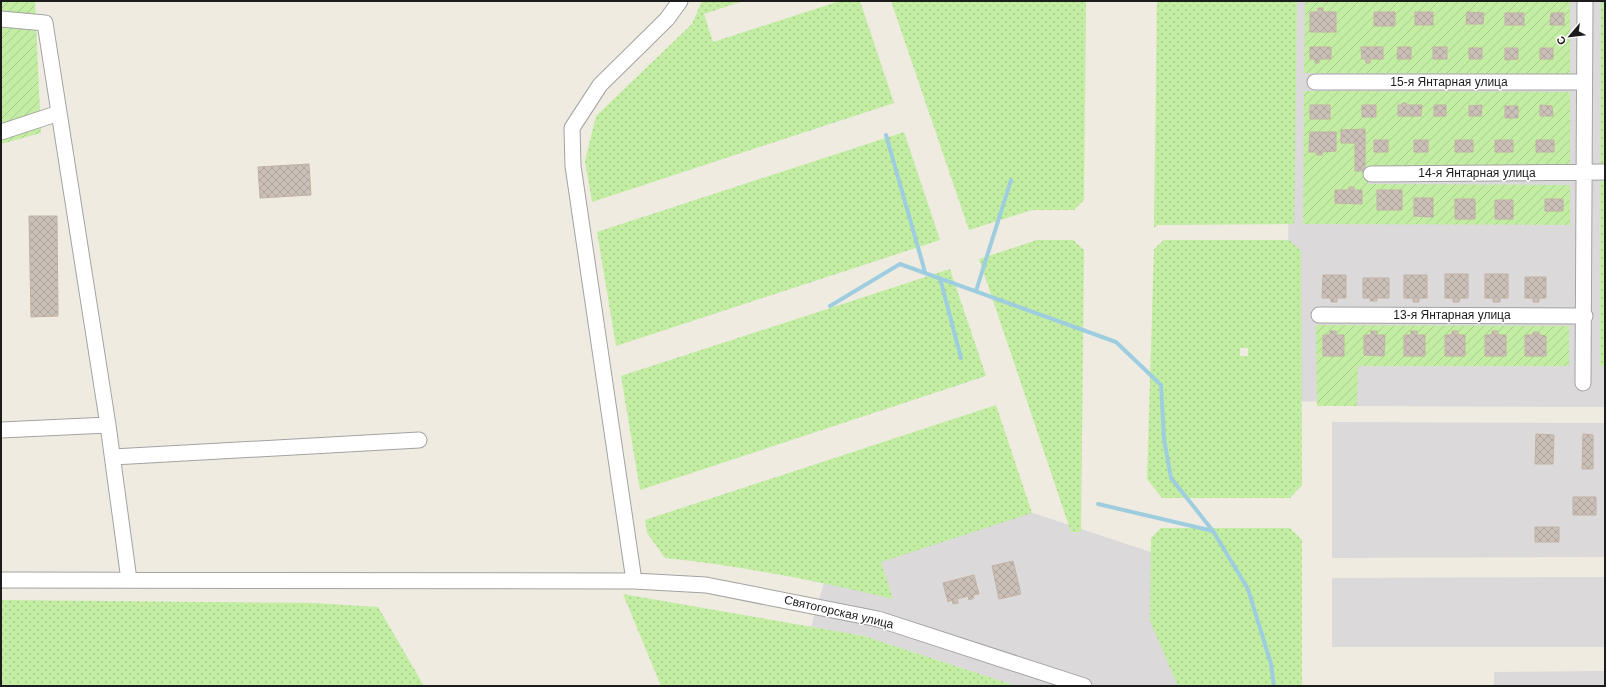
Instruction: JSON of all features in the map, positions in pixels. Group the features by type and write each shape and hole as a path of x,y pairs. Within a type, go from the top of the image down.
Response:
{"street":[{"path":"634,581 573,166 572,128 600,85 667,19 680,1"},
{"path":"1583,383 1585,316 1583,173 1585,1"},
{"path":"1,19 45,23 113,457 129,580"},
{"name":"15-я Янтарная улица","path":"1315,82 1584,82"},
{"path":"1,132 58,113"},
{"name":"14-я Янтарная улица","path":"1371,174 1605,172"},
{"name":"13-я Янтарная улица","path":"1319,315 1585,316"},
{"path":"1,430 108,424"},
{"path":"113,457 419,440"},
{"name":"Святогорская улица","path":"1,580 634,581 706,584 878,619 1084,686"}],"shaded area":[{"path":"1286,1 1605,1 1605,407 1357,406 1357,400 1290,402"},
{"path":"1332,422 1605,423 1605,557 1332,558"},
{"path":"861,456 1220,575 1222,686 1016,686 864,636 811,627"},
{"path":"1605,577 1605,647 1332,647 1332,578"},
{"path":"1605,671 1605,686 1494,686 1494,672"}],"green space":[{"path":"1,1 35,1 41,133 1,144"},
{"path":"702,1 743,1 704,14 713,42 840,1 860,1 894,103 592,202 585,161 596,116 692,24"},
{"path":"891,1 1086,1 1084,200 1074,210 1032,210 969,230"},
{"path":"1157,1 1297,1 1294,224 1158,225 1154,228"},
{"path":"1305,1 1570,1 1570,74 1304,73"},
{"path":"1601,1 1605,1 1605,366 1600,366"},
{"path":"1304,91 1570,92 1570,166 1368,166 1368,184 1570,185 1570,225 1303,224"},
{"path":"904,132 940,240 616,346 597,232"},
{"path":"1037,240 1073,240 1084,250 1081,532 1071,532 979,259"},
{"path":"1164,240 1289,240 1301,251 1302,485 1290,498 1162,498 1147,479 1154,249","holes":["1240,348 1248,348 1248,356 1240,356"]},
{"path":"950,269 986,376 640,490 621,376"},
{"path":"1316,325 1569,326 1569,366 1358,366 1357,406 1317,406"},
{"path":"996,405 1032,513 881,562 893,599 780,575 723,565 665,558 647,533 645,520"},
{"path":"1161,528 1290,528 1302,540 1302,686 1178,686 1150,621 1151,538"},
{"path":"623,594 864,636 1016,686 661,686"},
{"path":"1,600 314,603 378,607 424,686 1,686"}],"building":[{"path":"1318,8 1323,8 1323,12 1336,12 1336,32 1310,32 1310,12 1318,12"},
{"path":"1374,12 1395,12 1395,26 1374,26"},
{"path":"1415,12 1433,12 1433,25 1415,25"},
{"path":"1467,12 1484,13 1483,24 1466,24"},
{"path":"1505,13 1524,13 1524,25 1505,25"},
{"path":"1551,13 1564,13 1564,25 1550,25"},
{"path":"1310,47 1331,47 1331,59 1319,59 1319,63 1315,63 1315,59 1310,59"},
{"path":"1361,47 1383,47 1383,59 1370,59 1370,63 1366,63 1366,59 1362,59"},
{"path":"1398,47 1411,47 1411,59 1397,59"},
{"path":"1433,47 1447,47 1447,59 1433,59"},
{"path":"1469,48 1482,48 1482,59 1469,59"},
{"path":"1505,48 1518,48 1518,59 1505,60"},
{"path":"1540,48 1553,48 1553,59 1540,59"},
{"path":"1402,103 1406,103 1406,105 1422,105 1421,116 1398,116 1398,105 1402,105"},
{"path":"1310,105 1330,105 1330,119 1310,119"},
{"path":"1362,105 1376,105 1376,117 1362,117"},
{"path":"1434,105 1446,105 1446,116 1434,116"},
{"path":"1482,105 1481,116 1469,116 1469,106"},
{"path":"1540,105 1552,106 1553,116 1540,116"},
{"path":"1505,106 1518,106 1518,118 1505,118"},
{"path":"1365,129 1365,171 1355,171 1355,143 1341,143 1341,130"},
{"path":"1310,132 1336,132 1336,151 1322,152 1322,155 1317,155 1317,152 1309,152"},
{"path":"1374,140 1388,140 1388,152 1374,152"},
{"path":"1414,140 1428,140 1428,152 1414,152"},
{"path":"1455,140 1473,140 1473,152 1455,152"},
{"path":"1495,140 1513,140 1513,152 1495,152"},
{"path":"1536,140 1554,140 1554,152 1536,152"},
{"path":"309,164 311,195 260,198 258,167"},
{"path":"1349,187 1354,187 1354,190 1362,190 1362,204 1335,203 1335,190 1349,190"},
{"path":"1377,190 1402,190 1402,210 1377,210"},
{"path":"1414,198 1433,198 1433,217 1414,216"},
{"path":"1455,199 1475,199 1475,219 1455,219"},
{"path":"1545,199 1563,199 1563,211 1545,211"},
{"path":"1495,200 1513,200 1513,219 1495,219"},
{"path":"29,216 57,216 58,316 31,317"},
{"path":"1445,274 1468,274 1468,298 1460,298 1459,302 1453,302 1453,298 1445,298"},
{"path":"1485,274 1508,274 1508,298 1500,298 1500,302 1493,302 1493,298 1485,298"},
{"path":"1323,275 1346,275 1346,298 1337,298 1337,302 1331,302 1331,298 1322,298"},
{"path":"1404,275 1427,275 1427,298 1419,298 1419,302 1413,302 1413,298 1404,298"},
{"path":"1525,277 1546,277 1546,298 1539,298 1539,302 1533,302 1533,298 1525,298"},
{"path":"1363,278 1389,278 1389,298 1376,298 1377,301 1370,301 1371,298 1363,298"},
{"path":"1330,331 1336,331 1336,335 1344,335 1344,356 1323,356 1323,335 1330,335"},
{"path":"1371,331 1377,331 1377,335 1385,335 1384,356 1364,355 1364,335 1371,335"},
{"path":"1411,331 1417,331 1417,335 1425,335 1425,356 1404,356 1404,335 1411,335"},
{"path":"1452,331 1458,331 1458,335 1465,335 1465,356 1445,356 1445,335 1452,335"},
{"path":"1492,331 1498,331 1498,335 1506,335 1506,356 1485,356 1485,335 1492,335"},
{"path":"1533,332 1539,332 1539,335 1546,336 1546,356 1525,356 1525,335 1533,335"},
{"path":"1536,434 1554,435 1553,464 1535,464"},
{"path":"1583,434 1593,435 1593,469 1582,469"},
{"path":"1573,497 1596,497 1596,515 1573,515"},
{"path":"1535,527 1559,527 1559,542 1535,542"},
{"path":"1013,561 1021,594 999,599 992,566"},
{"path":"974,575 979,594 973,595 974,598 969,600 968,596 957,599 958,603 953,604 952,600 948,602 943,583"}],"waterway":[{"path":"886,135 925,272"},
{"path":"976,291 1011,180"},
{"path":"830,306 900,264 1116,342 1161,385 1164,439 1171,478 1213,531 1248,589 1271,664 1274,686"},
{"path":"940,278 961,358"},
{"path":"1098,504 1213,531"}]}
